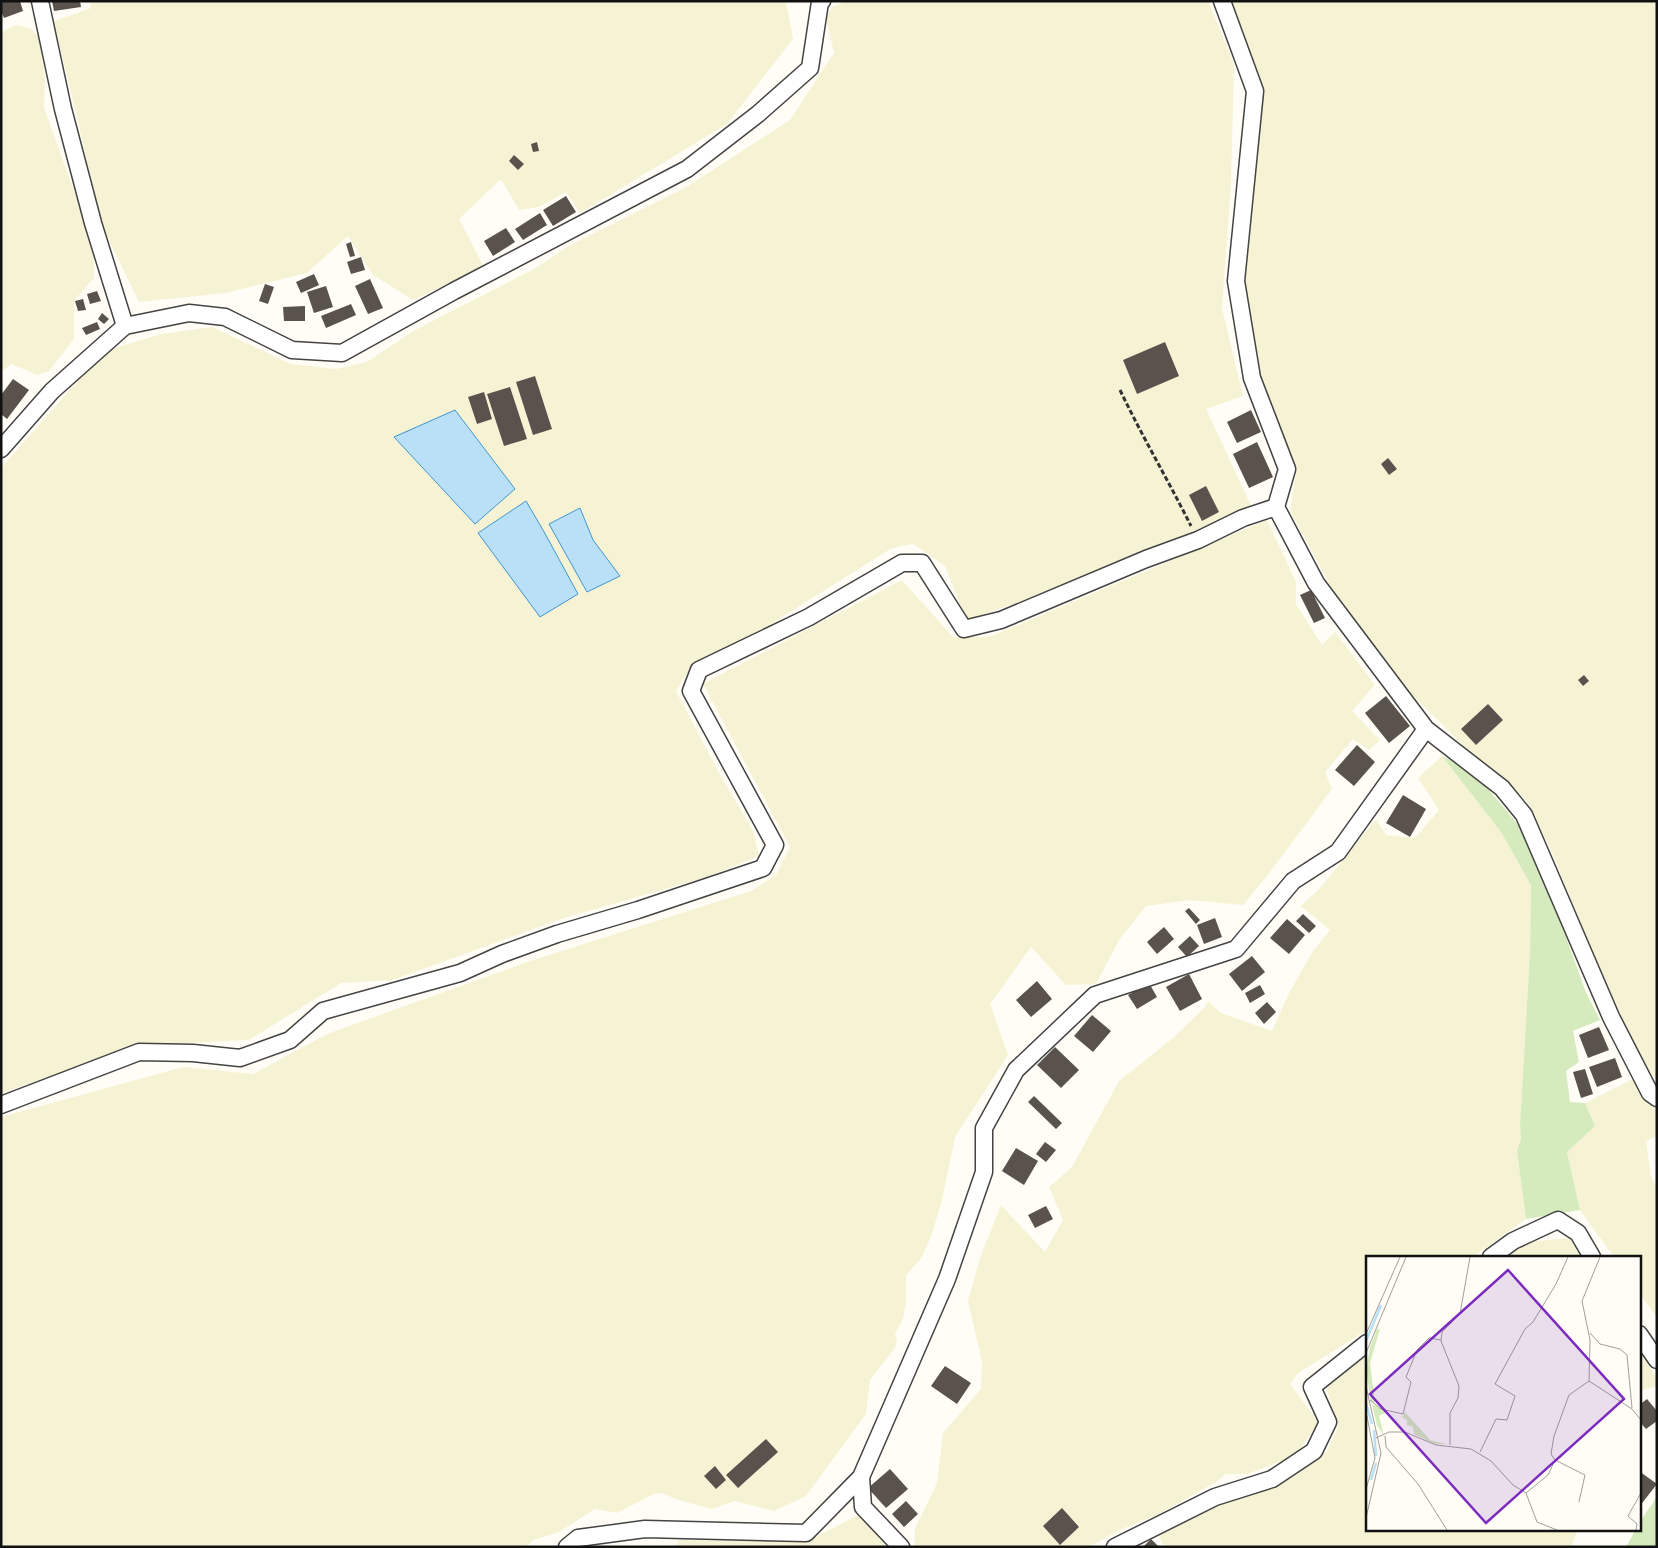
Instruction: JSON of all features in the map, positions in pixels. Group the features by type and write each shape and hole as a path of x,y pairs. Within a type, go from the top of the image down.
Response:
{"street":[{"path":"40,1 63,109 93,223 125,326"},
{"path":"1222,1 1255,91 1236,281 1252,378 1287,469 1276,507 1316,583 1426,729 1502,788 1524,816 1611,1017 1650,1093 1657,1098"},
{"path":"1,449 52,391 125,326 189,312 225,317 292,350 342,353 454,291 687,169 758,114 810,68 821,2"},
{"path":"1,1105 138,1052 193,1053 240,1058 290,1040 323,1011 460,973 502,954 557,934 638,910 764,868 775,845 692,691 699,670 809,617 902,563 922,563 964,629 1001,620 1198,540 1243,518 1276,507"},
{"path":"567,1547 578,1538 645,1530 806,1532 861,1477 947,1279 984,1172 984,1128 1016,1070 1095,995 1236,949 1293,881 1338,852 1426,729"},
{"path":"1492,1256 1513,1241 1558,1220 1578,1233 1591,1256"},
{"path":"1640,1335 1657,1360"},
{"path":"1115,1547 1215,1497 1272,1479 1314,1451 1328,1422 1312,1386 1366,1344"},
{"path":"861,1477 863,1507 901,1547"}],"path":[{"path":"1120,390 1198,540"}],"shaded area":[{"path":"90,1 786,1 793,39 727,124 580,213 566,192 539,207 519,210 501,179 459,219 484,267 413,300 373,275 348,236 307,273 226,293 139,302 103,228 54,21 91,8"},
{"path":"847,1 1208,1 1234,64 1231,185 1222,308 1243,396 1206,409 1253,510 1226,517 1190,540 1066,587 966,620 945,566 913,544 892,548 742,642 689,670 676,691 719,773 753,831 759,856 707,877 564,918 393,980 341,983 249,1040 143,1045 1,1093 1,468 104,351 162,334 212,327 291,364 336,369 367,362 415,330 536,268 570,245 685,188 790,120 834,53 826,18 832,7","holes":["535,376 552,428 533,435 516,382","510,387 526,439 504,446 487,395","483,393 492,419 477,424 468,397","580,508 593,540 620,576 549,524"]},
{"path":"1232,1 1657,1 1657,1079 1645,1069 1598,965 1552,853 1527,800 1470,752 1398,681 1337,598 1290,511 1297,467 1259,378 1244,280 1260,90"},
{"path":"16,25 29,28 39,36 45,79 44,108 86,224 94,263 94,278 74,301 74,339 49,371 37,375 12,364 1,371 1,32"},
{"path":"1267,520 1296,582 1296,604 1322,645 1335,632 1375,685 1352,711 1380,740 1369,750 1353,739 1325,772 1332,789 1243,905 1190,900 1146,906 1119,940 1096,984 1066,985 1031,947 990,1004 1008,1055 955,1137 942,1200 932,1234 921,1259 906,1275 906,1301 903,1319 895,1334 897,1340 895,1348 870,1380 866,1414 806,1496 774,1511 734,1501 712,1509 656,1493 617,1513 595,1509 559,1532 533,1540 526,1547 1,1547 1,1117 183,1067 253,1074 327,1034 530,961 751,891 776,875 790,847 703,684 902,580 953,637 989,637"},
{"path":"1442,756 1501,832 1531,885 1530,951 1520,1126 1521,1139 1517,1151 1526,1219 1474,1256 1366,1256 1366,1331 1298,1373 1290,1384 1318,1422 1296,1456 1247,1474 1226,1474 1216,1482 1157,1515 1120,1530 1088,1547 914,1547 915,1529 937,1483 943,1433 981,1389 982,1362 968,1301 980,1258 1001,1205 1045,1252 1063,1220 1049,1187 1072,1167 1119,1081 1173,1038 1205,1007 1208,1001 1221,1013 1272,1031 1289,993 1313,951 1330,930 1301,906 1321,887 1376,819 1386,835 1415,838 1439,810 1418,778"},
{"path":"1635,1078 1657,1107 1657,1136 1646,1141 1651,1177 1657,1188 1657,1317 1640,1294 1640,1256 1613,1256 1580,1210 1567,1152 1595,1126 1585,1103"},
{"path":"1569,1238 1580,1256 1503,1256 1524,1242"},
{"path":"1640,1351 1657,1379 1657,1386 1640,1391"},
{"path":"1366,1354 1366,1530 1578,1530 1571,1547 1164,1547 1158,1533 1205,1510 1271,1486 1327,1451 1338,1427 1325,1383"},
{"path":"860,1514 886,1547 675,1547 679,1540 806,1542"}],"green space":[{"path":"1442,756 1472,770 1521,828 1551,895 1585,990 1600,1020 1573,1031 1579,1062 1566,1071 1570,1102 1585,1103 1595,1126 1567,1152 1580,1210 1526,1219 1517,1151 1521,1139 1520,1126 1530,951 1531,885 1501,832"},
{"path":"1657,1495 1657,1547 1626,1547 1635,1530 1640,1530 1641,1520"}],"water":[{"path":"455,410 515,489 475,524 394,437"},
{"path":"526,501 578,594 540,617 478,533"},
{"path":"580,508 593,540 620,576 587,592 549,524"}],"building":[{"path":"1,1 20,1 23,11 4,18 1,11"},
{"path":"52,1 80,1 81,7 54,11"},
{"path":"537,142 539,151 533,152 531,144"},
{"path":"514,155 524,164 518,170 509,161"},
{"path":"566,196 576,212 553,226 543,210"},
{"path":"540,213 547,225 523,240 515,229"},
{"path":"506,228 515,242 493,256 484,241"},
{"path":"351,242 355,256 350,257 346,244"},
{"path":"361,257 365,270 351,274 347,262"},
{"path":"314,274 319,285 301,293 296,282"},
{"path":"370,279 383,308 368,314 355,286"},
{"path":"265,284 274,287 268,304 259,301"},
{"path":"326,286 333,307 314,313 307,292"},
{"path":"97,291 101,301 90,304 87,294"},
{"path":"83,299 86,310 78,311 75,301"},
{"path":"351,304 356,315 326,328 321,316"},
{"path":"305,306 305,321 284,321 283,307"},
{"path":"102,313 109,319 104,324 98,319"},
{"path":"97,322 100,329 86,335 82,328"},
{"path":"1165,342 1179,376 1137,394 1123,360"},
{"path":"535,376 552,429 533,435 516,382"},
{"path":"13,379 29,390 7,419 1,414 1,395"},
{"path":"510,387 527,439 504,446 487,394"},
{"path":"484,392 492,419 477,424 468,397"},
{"path":"1251,410 1261,432 1237,443 1227,422"},
{"path":"1257,442 1273,477 1249,488 1233,454"},
{"path":"1388,458 1397,469 1389,475 1381,464"},
{"path":"1206,486 1219,512 1202,521 1189,495"},
{"path":"1311,590 1325,618 1314,623 1300,595"},
{"path":"1584,675 1589,681 1583,686 1578,680"},
{"path":"1386,696 1410,726 1389,743 1365,713"},
{"path":"1488,704 1503,720 1476,745 1461,729"},
{"path":"1357,745 1375,762 1354,786 1335,770"},
{"path":"1403,795 1426,809 1410,837 1386,823"},
{"path":"1189,908 1200,920 1196,924 1185,911"},
{"path":"1303,914 1316,926 1309,933 1296,921"},
{"path":"1215,918 1222,937 1204,944 1197,925"},
{"path":"1287,919 1305,935 1289,954 1270,938"},
{"path":"1164,927 1174,939 1157,954 1147,942"},
{"path":"1190,936 1199,946 1187,957 1178,947"},
{"path":"1252,956 1265,972 1242,991 1229,974"},
{"path":"1189,974 1202,999 1180,1011 1166,987"},
{"path":"1037,981 1052,999 1031,1017 1016,1000"},
{"path":"1149,983 1157,997 1137,1009 1128,995"},
{"path":"1260,985 1265,994 1250,1003 1245,993"},
{"path":"1267,1002 1276,1012 1264,1024 1255,1013"},
{"path":"1092,1015 1111,1031 1093,1052 1074,1036"},
{"path":"1599,1027 1609,1050 1588,1058 1579,1035"},
{"path":"1055,1047 1079,1070 1061,1088 1037,1065"},
{"path":"1615,1058 1622,1077 1597,1087 1589,1067"},
{"path":"1585,1069 1593,1094 1581,1098 1573,1072"},
{"path":"1034,1096 1062,1123 1056,1129 1028,1102"},
{"path":"1045,1142 1056,1150 1046,1162 1036,1154"},
{"path":"1016,1148 1038,1161 1024,1185 1002,1171"},
{"path":"1046,1206 1053,1219 1035,1228 1028,1215"},
{"path":"945,1366 971,1383 957,1404 931,1386"},
{"path":"1647,1399 1657,1411 1657,1421 1646,1429 1640,1422 1640,1404"},
{"path":"766,1439 778,1452 738,1488 726,1475"},
{"path":"715,1466 726,1480 716,1489 704,1476"},
{"path":"890,1469 908,1489 886,1508 868,1488"},
{"path":"1640,1472 1657,1484 1640,1506"},
{"path":"906,1501 918,1514 904,1527 892,1514"},
{"path":"1062,1508 1079,1527 1060,1545 1043,1526"},
{"path":"1151,1539 1159,1547 1143,1547"}]}
